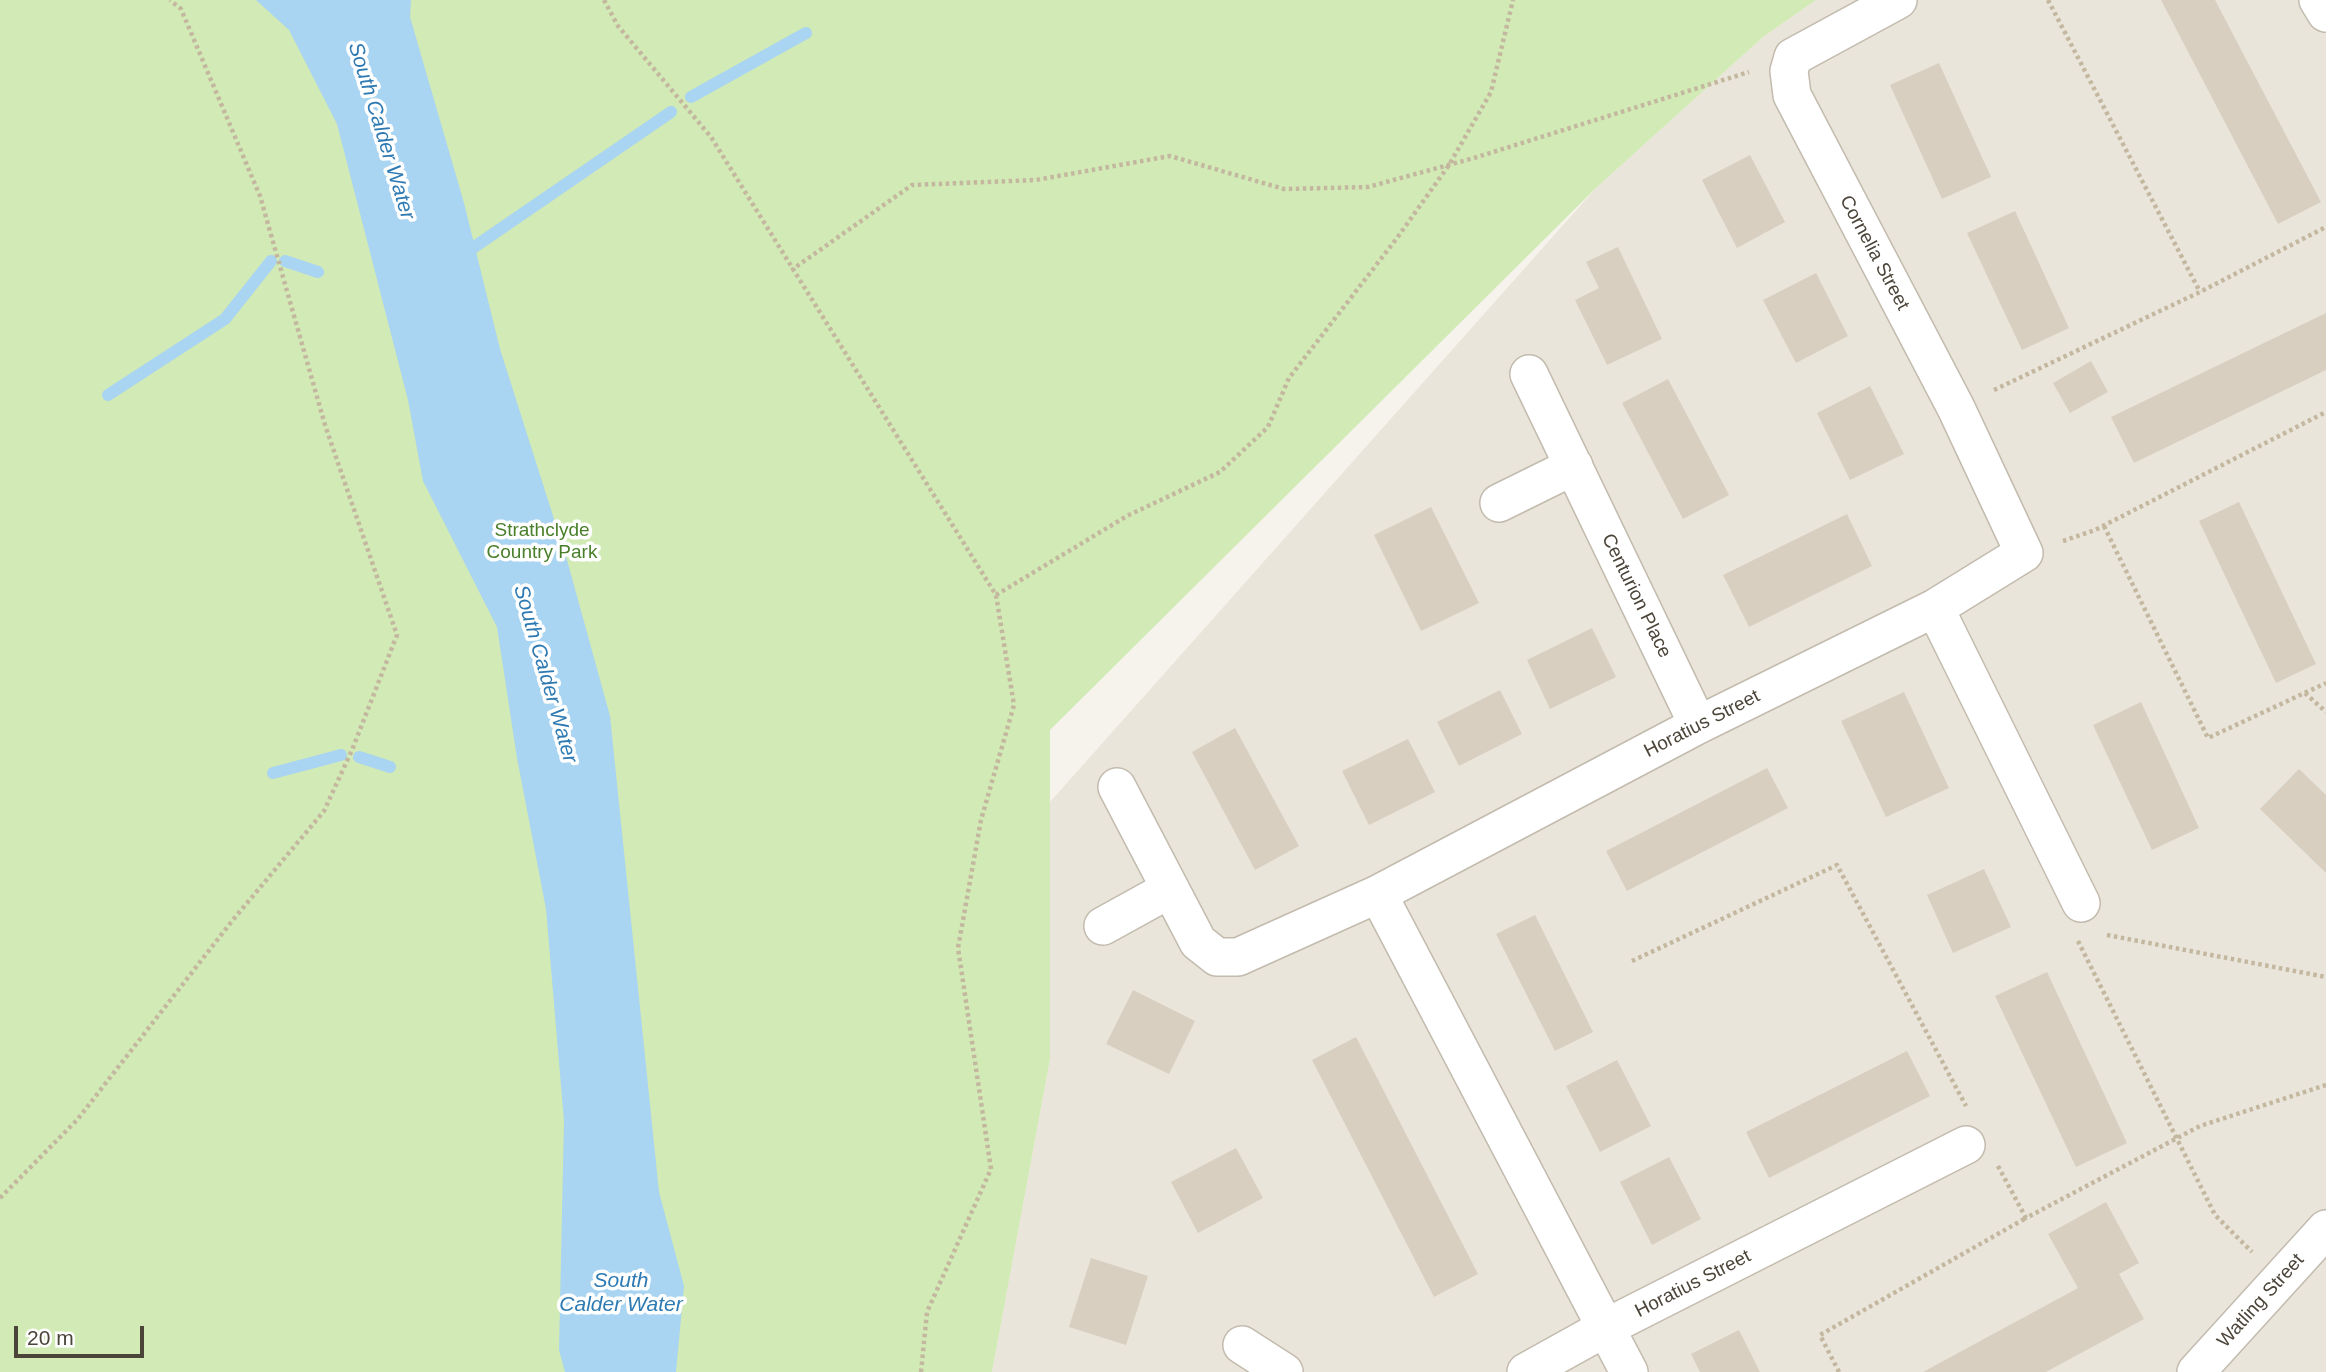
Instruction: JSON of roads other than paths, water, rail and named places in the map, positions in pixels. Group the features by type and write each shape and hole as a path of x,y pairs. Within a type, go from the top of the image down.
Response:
{"street":[{"name":"Cornelia Street","path":"1898,0 1793,57 1789,71 1792,95 1956,408 2024,553"},
{"path":"2318,0 2326,13"},
{"name":"Centurion Place","path":"1529,373 1699,725"},
{"path":"1499,503 1574,466"},
{"name":"Horatius Street","path":"1117,787 1198,942 1217,957 1238,957 1378,894 1699,725 1935,608 2024,553"},
{"path":"1935,608 2077,916"},
{"path":"1103,926 1170,888"},
{"path":"1378,894 1629,1372"},
{"name":"Horatius Street","path":"1526,1372 1607,1327 1977,1140"},
{"name":"Watling Street","path":"2196,1372 2326,1229"},
{"path":"1241,1345 1284,1372"}],"water":[{"name":"South Calder Water","path":"256,0 411,0 410,17 464,203 500,349 567,560 610,716 659,1192 684,1286 676,1372 565,1372 559,1350 564,1121 546,909 517,758 497,627 423,481 408,400 337,124 289,30"}],"waterway":[{"path":"691,97 806,33"},
{"path":"464,254 671,112"},
{"path":"108,395 225,319 271,261"},
{"path":"285,261 318,272"},
{"path":"273,773 341,755"},
{"path":"359,757 390,767"}],"park label":[{"name":"Strathclyde Country Park","path":"542,542"}]}
